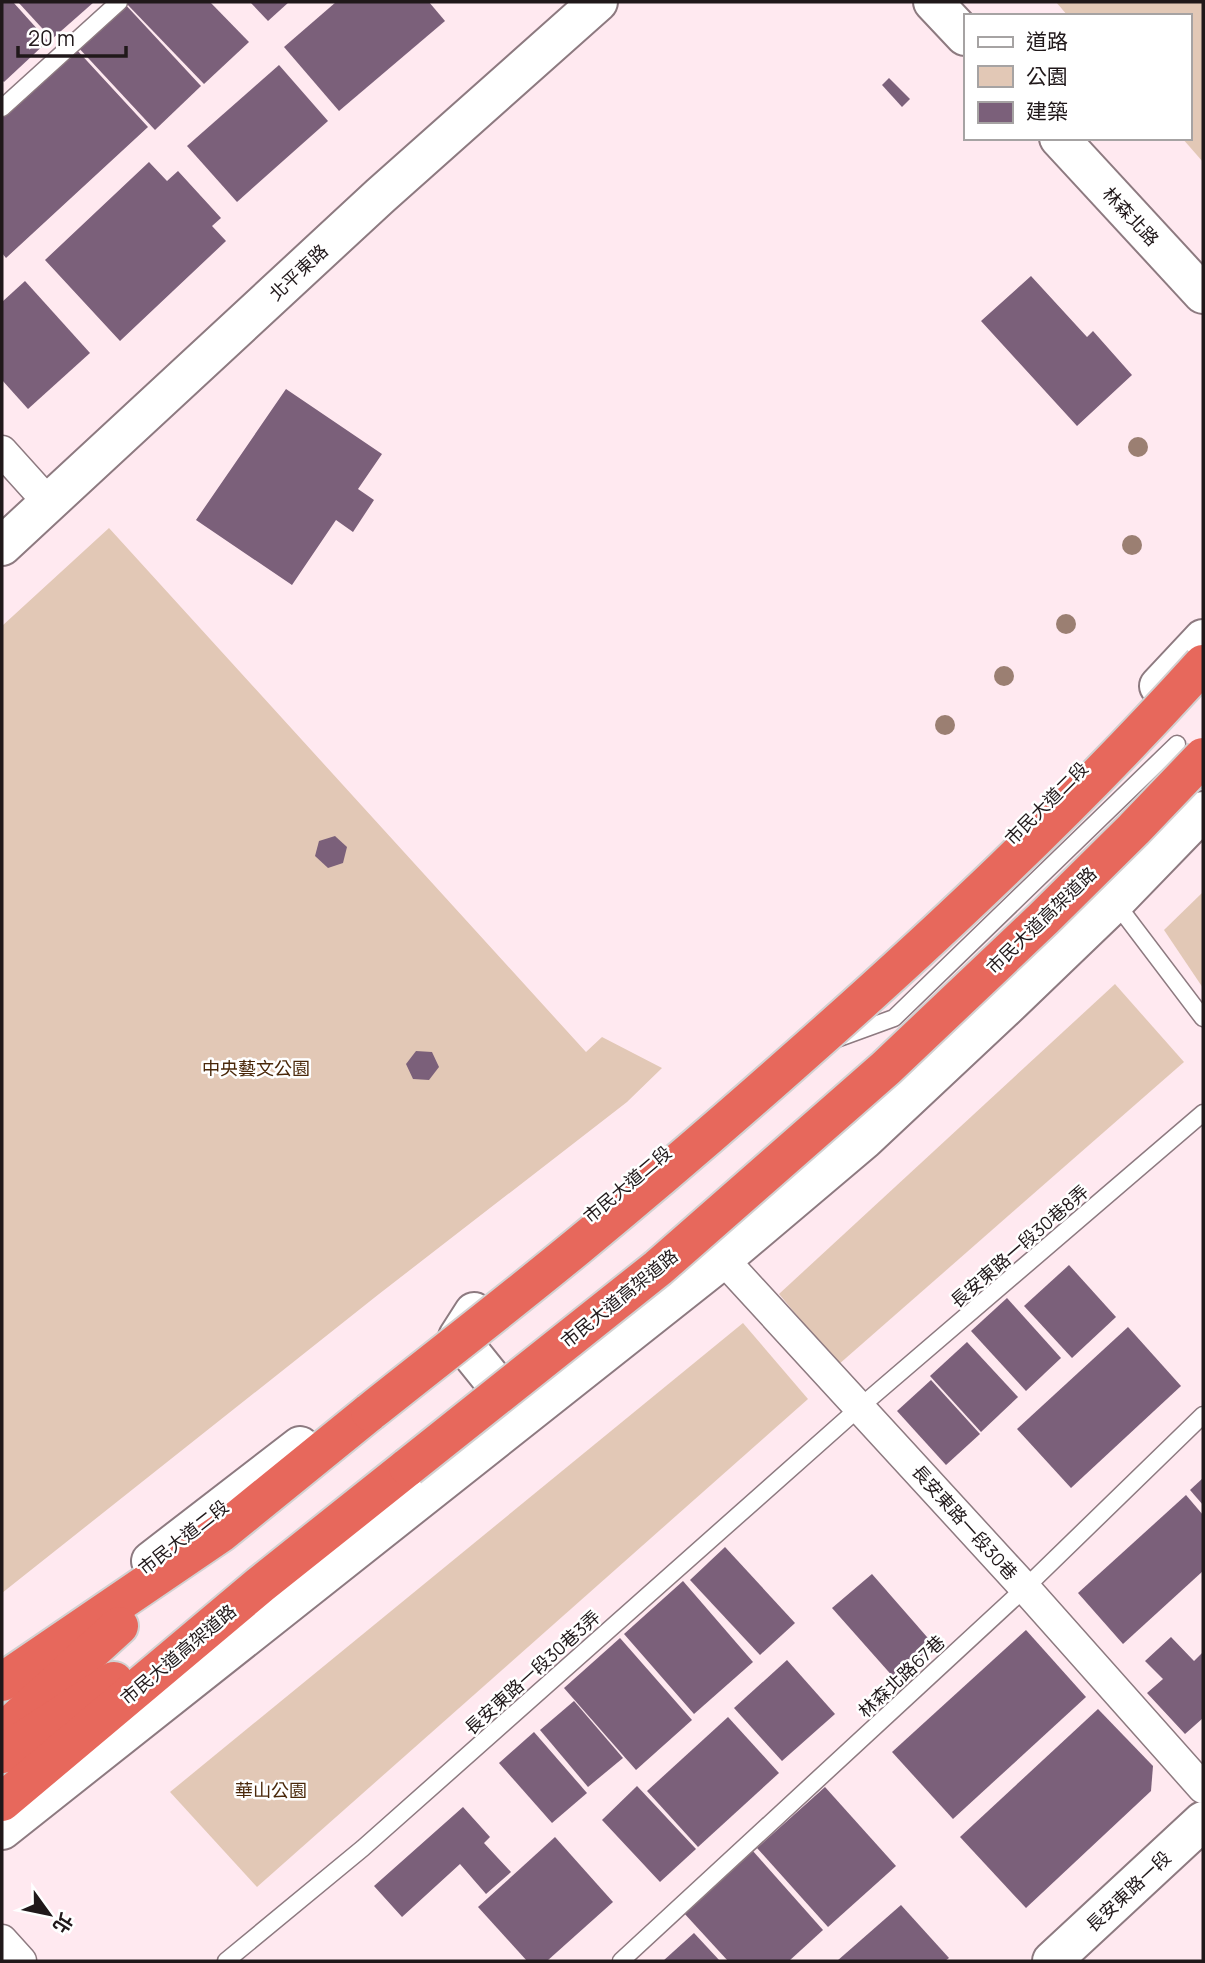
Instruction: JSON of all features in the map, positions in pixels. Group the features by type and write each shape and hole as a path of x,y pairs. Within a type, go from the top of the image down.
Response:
{"highway":[{"path":"2,1733 221,1533 577,1247 857,1006 1094,781 1203,664"},
{"name":"市民大道高架道路","path":"2,1802 260,1585 658,1268 780,1161 951,1007 1116,847 1192,758"},
{"path":"2,1682 221,1533"},
{"path":"2,1754 260,1585"}],"street":[{"name":"北平東路","path":"2,546 380,196 598,2"},
{"path":"933,2 964,35"},
{"name":"林森北路","path":"1061,140 1203,294"},
{"path":"2,451 48,502"},
{"name":"市民大道二段","path":"2,1674 94,1606 418,1354 645,1169 975,874 1100,749 1203,639"},
{"path":"2,1830 723,1259 865,1139 1115,902 1203,811"},
{"name":"長安東路一段30巷","path":"723,1259 1025,1588 1203,1788"},
{"path":"478,1305 458,1336 512,1404 554,1394"},
{"path":"418,1354 450,1345 503,1410 489,1446"},
{"name":"長安東路一段","path":"1052,1961 1203,1821"},
{"path":"2,1940 21,1961"}],"lane":[{"path":"2,108 119,2"},
{"path":"762,1067 894,1018 1192,758"},
{"path":"865,1139 919,1044 1192,758"},
{"path":"1115,902 1203,1018"},
{"name":"長安東路一段30巷8弄","path":"860,1407 1203,1113"},
{"name":"長安東路一段30巷3弄","path":"226,1961 363,1848 860,1407"},
{"name":"林森北路67巷","path":"621,1961 1025,1588 1203,1415"}],"green space":[{"path":"1056,2 1203,2 1203,162 1184,140 1191,140 1191,14 1066,14"},
{"name":"中央藝文公園","path":"109,528 586,1052 602,1037 662,1068 627,1102 379,1294 2,1593 2,626"},
{"path":"1203,892 1203,988 1164,930"},
{"path":"1115,984 1184,1062 838,1365 779,1294"},
{"name":"華山公園","path":"743,1323 808,1399 257,1887 170,1792"}],"building":[{"path":"2,2 13,2 48,41 4,82 2,80"},
{"path":"18,2 94,2 52,39"},
{"path":"123,2 201,86 155,130 76,45"},
{"path":"125,2 210,2 249,42 204,84"},
{"path":"250,2 289,2 268,21"},
{"path":"336,2 429,2 445,21 339,111 284,47"},
{"path":"76,49 148,127 6,258 2,253 2,98 29,72 39,83"},
{"path":"279,65 328,121 237,202 187,146"},
{"path":"889,78 910,99 902,107 882,85"},
{"path":"149,162 167,181 178,171 221,218 212,226 226,241 120,341 45,260"},
{"path":"1031,276 1087,337 1093,331 1132,375 1077,426 981,321"},
{"path":"25,281 90,353 28,409 2,380 2,302"},
{"path":"286,389 382,454 358,489 374,500 353,532 336,520 292,585 196,520"},
{"path":"335,836 347,847 343,863 328,868 315,856 319,841"},
{"path":"416,1051 432,1052 439,1067 429,1080 413,1079 406,1064"},
{"path":"1069,1265 1116,1317 1072,1358 1024,1306"},
{"path":"1007,1298 1061,1358 1026,1391 971,1331"},
{"path":"1128,1327 1181,1386 1071,1488 1017,1429"},
{"path":"967,1342 1018,1397 981,1432 930,1376"},
{"path":"931,1380 980,1434 946,1465 897,1411"},
{"path":"1203,1478 1203,1505 1190,1490"},
{"path":"1186,1495 1203,1515 1203,1571 1123,1644 1078,1593"},
{"path":"725,1547 795,1623 760,1655 690,1580"},
{"path":"872,1574 934,1645 895,1679 832,1608"},
{"path":"683,1581 753,1662 694,1714 624,1634"},
{"path":"1026,1630 1086,1697 953,1819 892,1752"},
{"path":"1171,1637 1194,1661 1203,1652 1203,1718 1185,1734 1147,1693 1163,1679 1145,1661"},
{"path":"620,1638 692,1720 636,1770 564,1688"},
{"path":"787,1660 835,1714 782,1761 734,1708"},
{"path":"574,1701 623,1758 588,1787 540,1730"},
{"path":"1098,1709 1153,1766 1151,1791 1026,1908 960,1837"},
{"path":"728,1717 779,1773 698,1847 647,1791"},
{"path":"534,1732 587,1793 552,1823 499,1763"},
{"path":"637,1786 696,1849 660,1882 602,1820"},
{"path":"825,1787 896,1866 828,1927 757,1848"},
{"path":"463,1807 490,1837 484,1843 511,1872 486,1894 460,1864 402,1917 374,1886"},
{"path":"555,1837 613,1902 547,1961 527,1961 478,1907"},
{"path":"752,1850 823,1930 789,1961 728,1961 683,1912"},
{"path":"901,1905 949,1958 945,1961 837,1961"},
{"path":"694,1933 720,1961 663,1961"}]}
